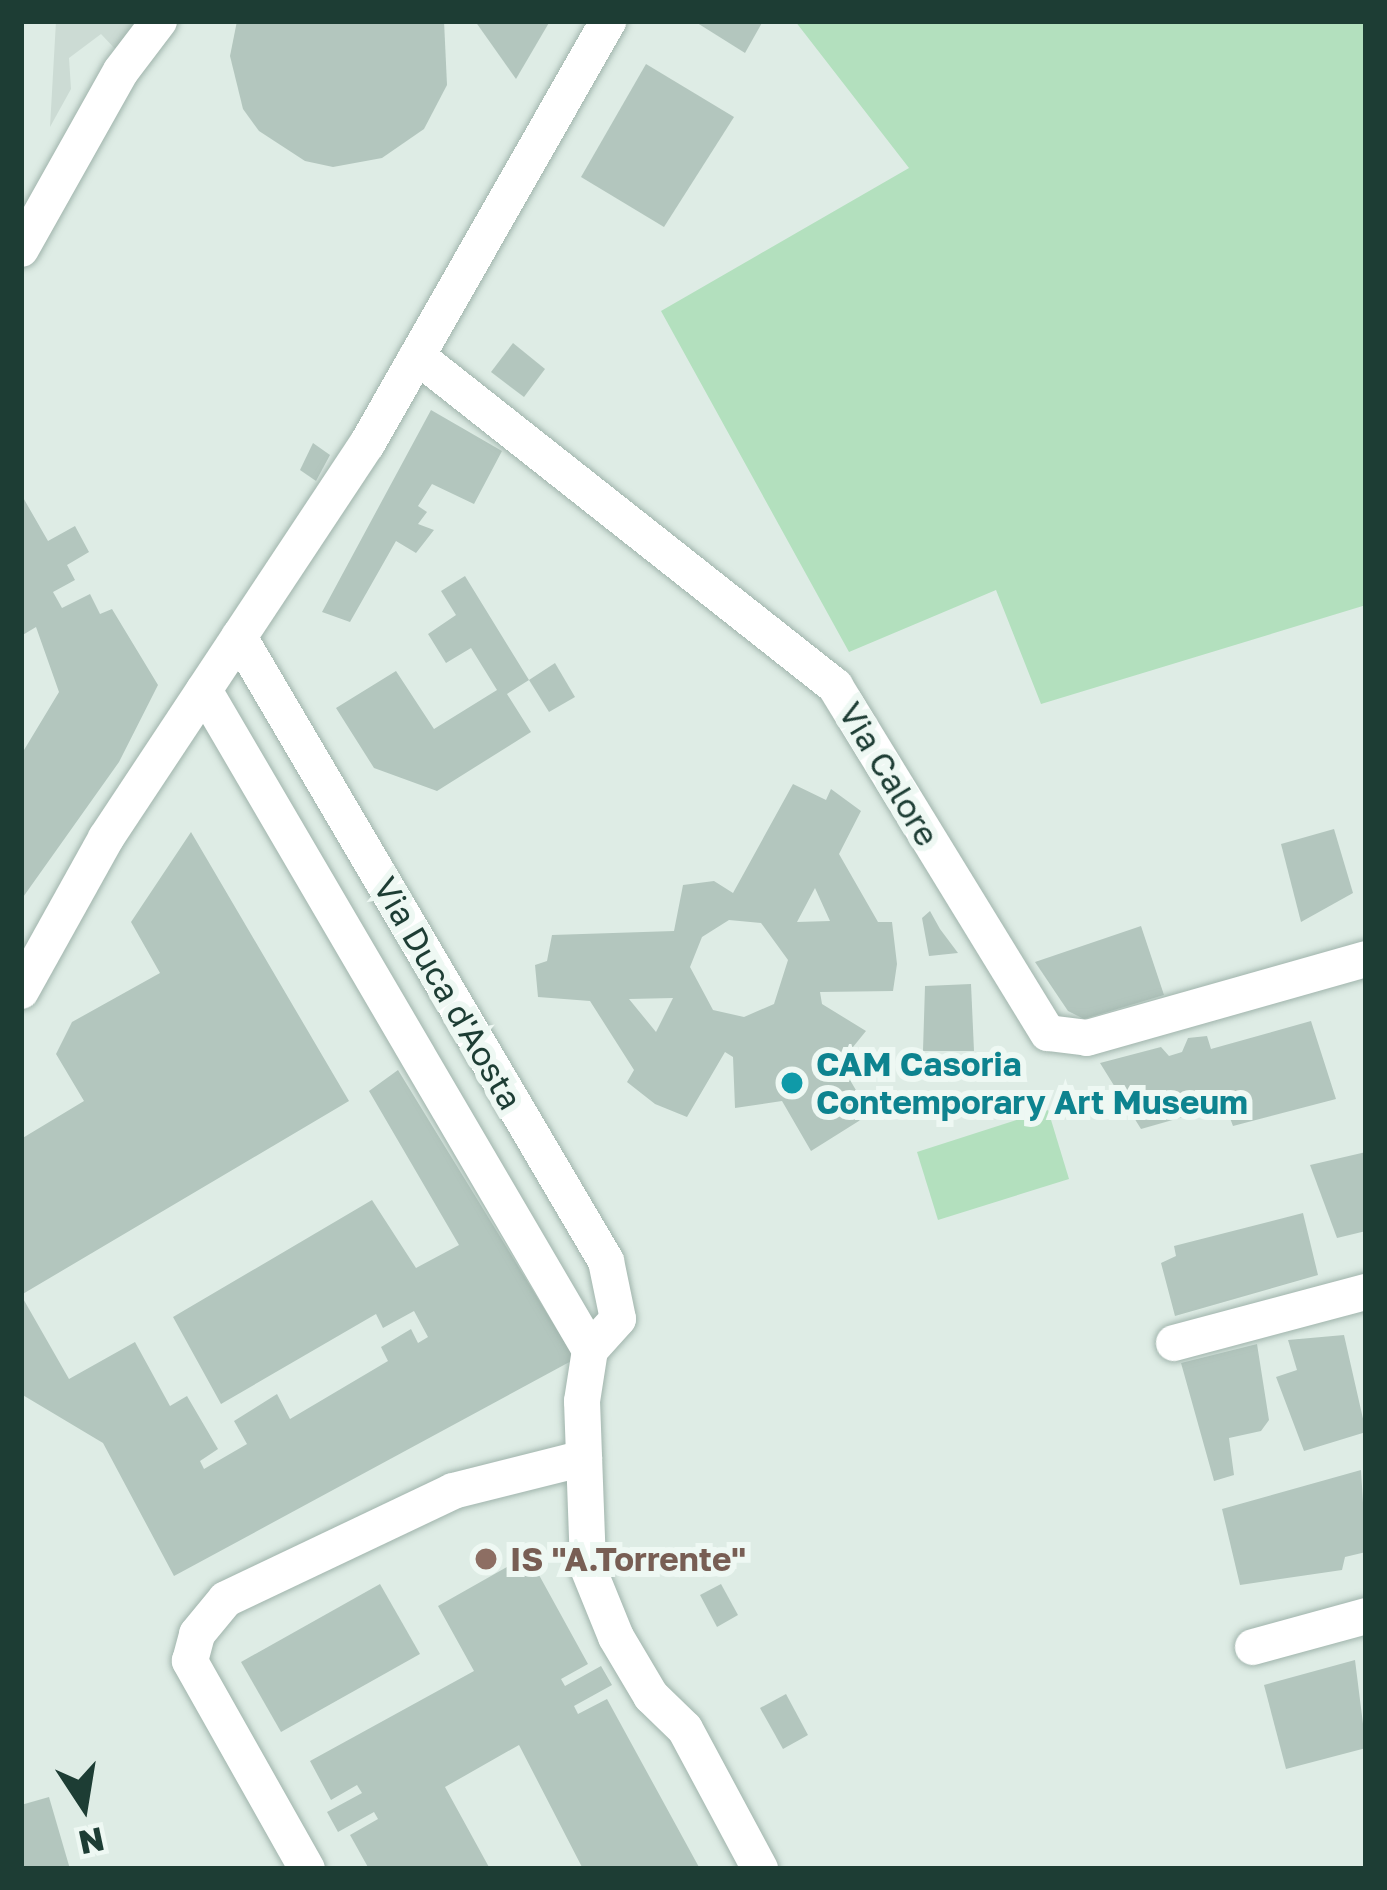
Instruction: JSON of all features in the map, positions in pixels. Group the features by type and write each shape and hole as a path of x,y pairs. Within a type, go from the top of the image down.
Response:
{"street":[{"path":"21,249 31,203 159,21"},
{"path":"21,991 106,838 417,356 608,21"},
{"name":"Via Calore","path":"417,356 836,686 1048,1033 1087,1038 1366,959"},
{"name":"Via Duca d'Aosta","path":"239,637 606,1261 618,1319 590,1350"},
{"name":"Via Duca d'Aosta","path":"204,691 590,1350 584,1458 588,1568 616,1637 651,1696 685,1729 760,1869"},
{"path":"1174,1343 1366,1292"},
{"path":"307,1869 190,1660 197,1634 226,1599 453,1491 584,1458"},
{"path":"1253,1647 1366,1616"}],"shaded area":[{"path":"56,21 166,21 136,71 101,34 69,58 71,89 50,127"}],"green space":[{"path":"795,21 1366,21 1366,605 1041,704 996,590 849,652 661,311 909,168"},
{"path":"1048,1110 1069,1179 938,1220 917,1152"}],"building":[{"path":"237,21 444,21 447,85 424,129 382,158 333,167 305,161 259,131 243,109 230,56"},
{"path":"475,21 550,21 516,79"},
{"path":"694,21 763,21 745,53"},
{"path":"646,64 734,117 664,227 581,177"},
{"path":"513,343 545,369 524,397 491,372"},
{"path":"431,410 502,451 474,504 432,484 418,506 427,512 418,524 434,530 416,553 396,541 350,622 322,612"},
{"path":"313,443 330,455 316,481 300,470"},
{"path":"21,494 48,541 75,526 89,552 67,565 75,580 53,592 62,608 90,594 100,614 112,609 158,685 119,762 21,900 21,755 59,692 36,627 21,636"},
{"path":"465,576 529,680 507,694 531,732 437,791 374,768 336,708 396,671 434,729 497,690 471,648 446,663 428,634 456,615 441,591"},
{"path":"555,663 575,697 549,712 529,680"},
{"path":"793,784 826,800 831,789 861,811 839,854 878,922 892,922 897,964 893,991 820,992 822,1004 866,1031 840,1063 870,1114 811,1151 782,1101 735,1108 733,1057 725,1052 687,1117 655,1104 627,1082 634,1070 590,1001 538,997 535,965 547,961 552,935 674,931 683,885 714,881 733,893","holes":["815,888 830,921 797,922","729,920 761,923 788,960 774,1004 744,1017 713,1010 690,967 702,937","673,998 656,1032 629,999"]},
{"path":"1334,829 1353,893 1301,922 1281,844"},
{"path":"191,832 349,1101 21,1295 21,1139 84,1101 56,1054 72,1022 160,973 131,922"},
{"path":"930,911 958,953 929,956 922,918"},
{"path":"1141,926 1164,995 1084,1019 1068,1011 1035,962"},
{"path":"971,984 974,1051 923,1051 925,986"},
{"path":"1311,1021 1336,1099 1233,1126 1225,1105 1141,1129 1100,1063 1161,1047 1169,1056 1182,1052 1188,1038 1207,1036 1211,1049"},
{"path":"398,1070 575,1359 174,1576 103,1443 21,1394 21,1295 69,1379 135,1342 170,1406 187,1396 218,1449 200,1461 204,1469 247,1444 234,1421 277,1394 290,1419 388,1361 381,1347 411,1329 418,1343 428,1337 414,1311 383,1328 376,1314 221,1404 173,1317 372,1200 416,1268 459,1245 369,1091"},
{"path":"1366,1152 1366,1231 1337,1238 1310,1165"},
{"path":"1303,1213 1318,1275 1175,1316 1161,1263 1176,1256 1174,1246"},
{"path":"1344,1335 1366,1432 1304,1451 1276,1377 1297,1370 1288,1340"},
{"path":"1257,1344 1269,1420 1261,1431 1229,1438 1234,1475 1214,1481 1181,1363"},
{"path":"1361,1470 1366,1552 1345,1557 1342,1570 1240,1585 1222,1509"},
{"path":"528,1555 588,1664 561,1679 565,1686 601,1666 612,1685 574,1706 578,1714 607,1699 700,1869 583,1869 519,1745 445,1787 490,1869 369,1869 350,1835 378,1819 374,1812 338,1832 327,1812 362,1793 357,1785 331,1800 310,1761 474,1671 438,1606"},
{"path":"380,1584 420,1654 281,1732 241,1662"},
{"path":"721,1584 738,1615 717,1627 700,1595"},
{"path":"1355,1660 1366,1748 1286,1769 1264,1685"},
{"path":"786,1694 808,1735 783,1749 760,1708"},
{"path":"49,1797 70,1869 21,1869 21,1805"}],"place":[{"name":"CAM Casoria Contemporary Art Museum","path":"792,1083"},
{"name":"IS \"A.Torrente\"","path":"486,1559"}]}
